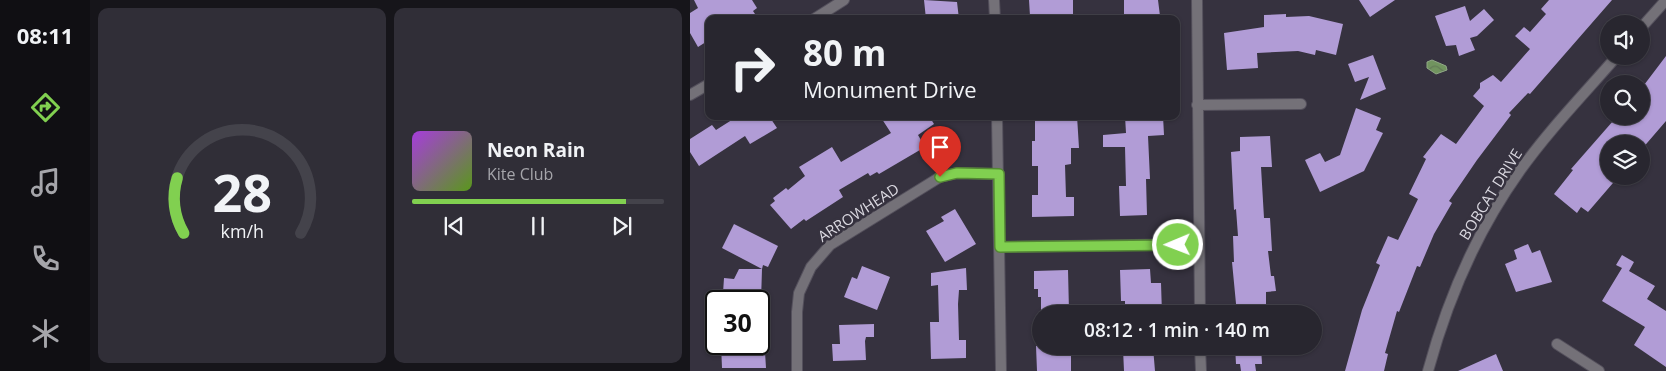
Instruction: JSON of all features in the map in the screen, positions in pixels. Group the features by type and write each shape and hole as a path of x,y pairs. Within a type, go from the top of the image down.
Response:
{"street":[{"path":"820,15 844,0"},
{"path":"994,0 995,15"},
{"path":"1197,0 1200,305"},
{"path":"1650,18 1666,0"},
{"name":"BOBCAT DRIVE","path":"1428,371 1450,304 1470,257 1492,214 1518,172 1609,65"},
{"path":"690,95 705,86"},
{"path":"1198,106 1301,104"},
{"path":"997,120 1001,371"},
{"name":"ARROWHEAD","path":"797,371 796,312 799,293 806,275 823,252 940,177 957,173 999,174"},
{"path":"1000,247 1198,244"},
{"path":"1558,344 1600,371"},
{"path":"1200,355 1200,371"}],"water":[{"path":"1432,60 1446,66 1447,70 1436,74 1427,68 1427,62"}],"building":[{"path":"694,0 752,0 757,8 753,11 755,14 754,15 705,15 705,43 698,47 690,33 690,13 698,8"},
{"path":"924,0 957,2 959,15 926,15"},
{"path":"1029,0 1073,0 1073,14 1030,15"},
{"path":"1124,0 1158,0 1160,15 1124,15"},
{"path":"1359,0 1395,0 1370,17"},
{"path":"1549,0 1612,0 1530,94 1528,93 1509,113 1511,115 1449,201 1452,203 1434,234 1420,267 1417,266 1399,312 1397,311 1385,353 1388,354 1384,371 1345,371 1362,310 1380,265 1376,263 1388,236 1398,240 1418,199 1409,194 1426,159 1423,157 1441,134 1456,144 1484,106 1473,96 1480,88 1480,83 1493,75 1501,82 1530,49 1515,36 1524,27 1530,32 1546,14 1541,9"},
{"path":"1465,6 1470,21 1484,9 1494,20 1477,36 1470,38 1475,50 1459,56 1456,45 1446,46 1435,16"},
{"path":"1286,14 1286,17 1309,16 1343,24 1336,55 1316,50 1315,55 1298,51 1257,53 1258,68 1227,70 1224,33 1264,27 1264,15"},
{"path":"1373,55 1386,89 1360,100 1369,77 1355,82 1348,64"},
{"path":"1666,56 1666,121 1650,140 1650,135 1601,135 1610,125 1650,125 1650,77"},
{"path":"1356,108 1381,118 1376,130 1383,133 1364,171 1320,192 1305,160 1320,153 1325,162 1340,155"},
{"path":"732,120 772,120 777,128 750,144 745,136 699,166 690,152 690,139 712,125 716,130"},
{"path":"883,120 932,120 934,124 918,135 925,147 879,174 877,172 870,176 868,173 839,190 843,197 806,221 804,219 791,229 770,205 775,201 773,198 786,188 788,190 805,176 799,167 832,147 841,162 891,133"},
{"path":"1035,120 1077,120 1079,148 1071,148 1071,164 1065,165 1066,197 1074,197 1074,216 1032,217 1032,195 1038,195 1038,166 1032,166 1032,141 1035,141"},
{"path":"1125,120 1163,120 1164,135 1148,136 1150,179 1146,179 1147,215 1120,216 1119,186 1126,186 1125,147 1103,147 1103,135 1126,133"},
{"path":"1270,136 1272,167 1261,167 1264,218 1270,218 1272,251 1268,251 1271,276 1274,276 1276,291 1266,292 1266,305 1236,305 1232,262 1234,262 1233,236 1238,236 1236,209 1234,210 1231,152 1240,151 1240,137"},
{"path":"1600,136 1600,185 1611,185 1588,212 1581,207 1577,213 1554,194 1573,170 1571,169"},
{"path":"955,209 976,244 945,262 926,231 944,221 941,217"},
{"path":"734,224 778,246 768,267 763,265 762,269 722,248"},
{"path":"1528,244 1532,253 1540,250 1552,282 1516,292 1505,264 1517,259 1514,250"},
{"path":"1622,255 1634,262 1629,271 1655,286 1647,299 1666,311 1666,367 1634,345 1645,327 1602,301 1622,268 1616,265"},
{"path":"862,266 890,277 877,310 844,297 852,277 857,279"},
{"path":"966,268 967,290 959,290 958,304 959,340 966,340 966,358 931,359 930,322 939,322 938,285 931,286 931,273"},
{"path":"739,269 762,269 761,290 723,290 724,278 734,279"},
{"path":"1150,269 1151,283 1161,283 1162,305 1125,305 1125,301 1121,301 1120,270"},
{"path":"1068,270 1069,305 1041,305 1038,289 1034,289 1034,271"},
{"path":"874,324 874,337 866,337 865,341 866,360 833,361 832,344 840,344 839,325"},
{"path":"1496,354 1503,371 1458,371"},
{"path":"721,355 765,355 766,368 722,368"},
{"path":"1036,355 1071,355 1071,371 1037,371"},
{"path":"1123,355 1154,355 1155,371 1124,371"},
{"path":"1236,355 1262,355 1262,364 1255,364 1256,371 1241,371 1240,364 1236,364"}],"route":[{"path":"940,177 957,173 999,174 1000,247 1178,245"}]}
